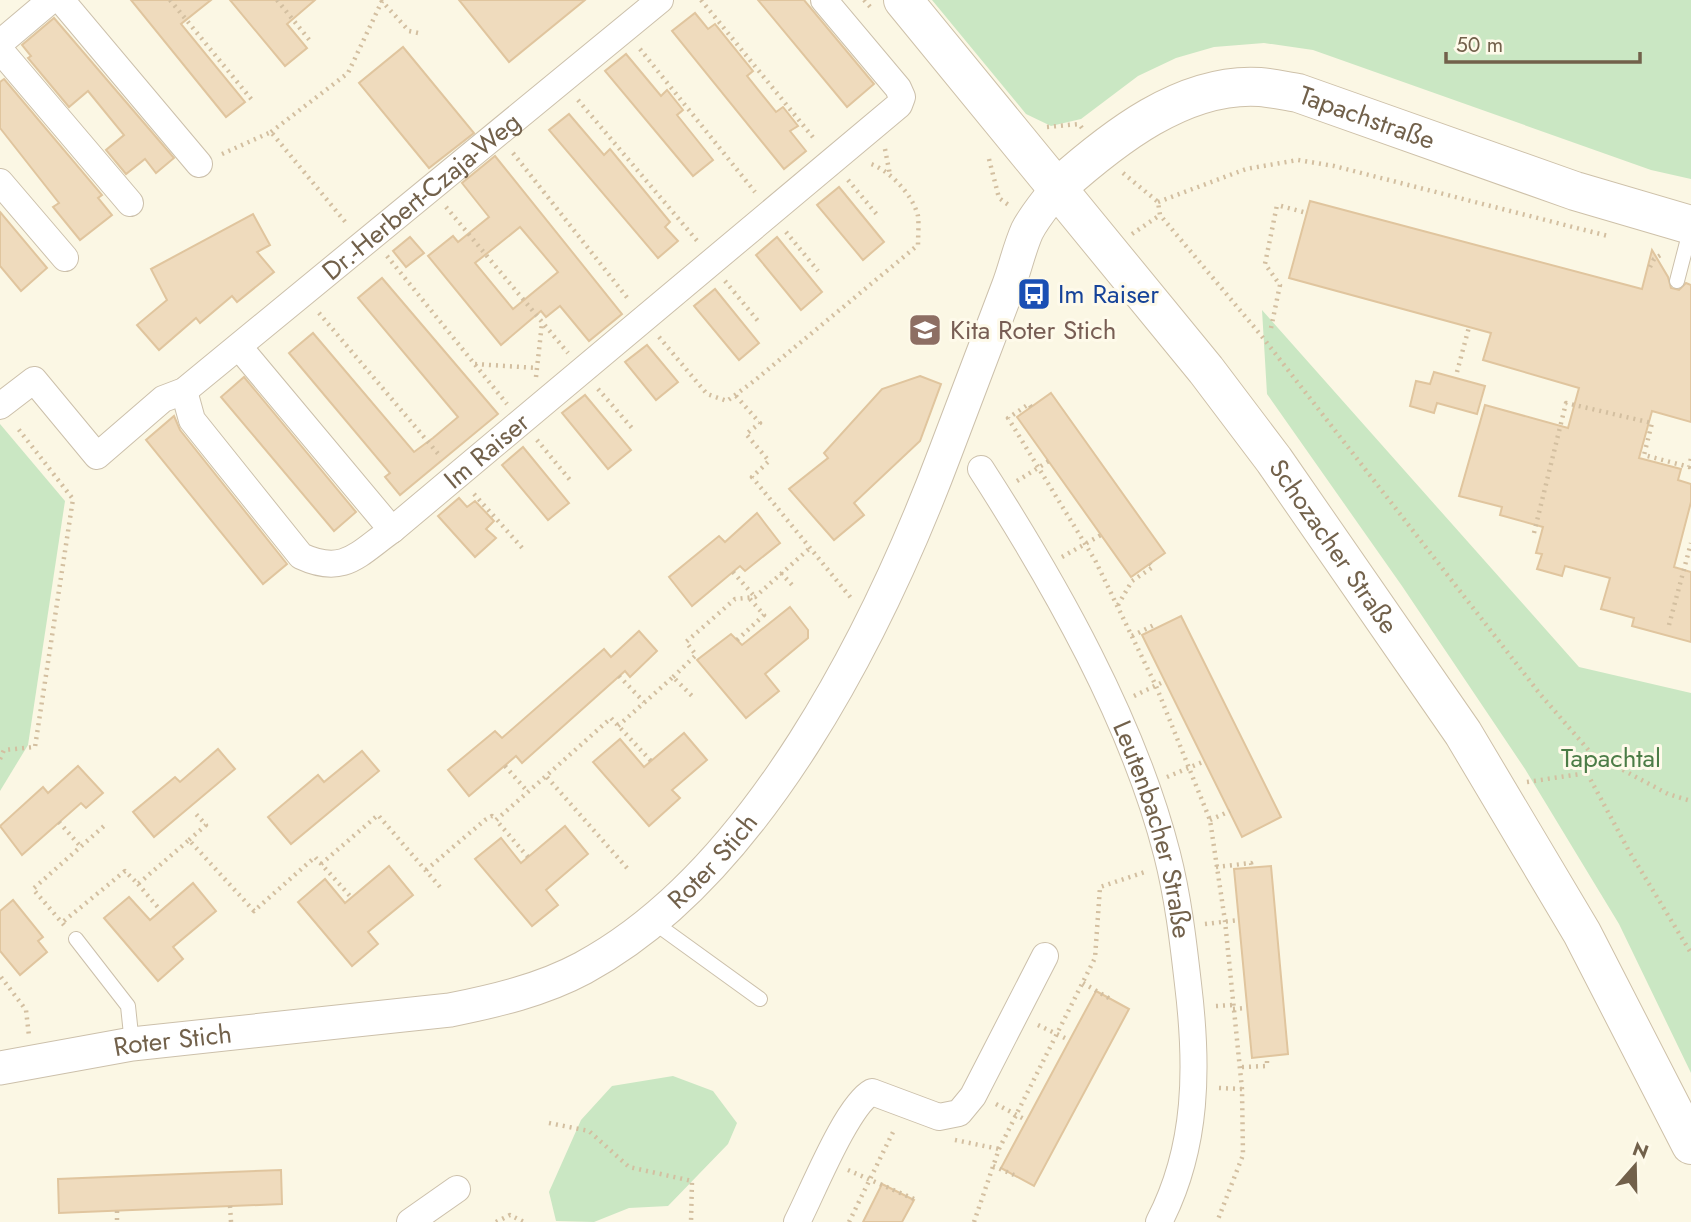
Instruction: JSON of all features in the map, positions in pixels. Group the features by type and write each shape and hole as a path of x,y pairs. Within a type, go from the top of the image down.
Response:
{"main road":[{"name":"Schozacher Straße","path":"903,0 1058,187 1274,460 1463,733 1583,933 1691,1145"},
{"name":"Tapachstraße","path":"1058,187 1100,150 1153,117 1204,95 1259,87 1297,93 1575,191 1691,225"}],"street":[{"path":"0,43 51,0"},
{"path":"61,0 199,164"},
{"name":"Dr.-Herbert-Czaja-Weg","path":"4,412 34,380 97,456 163,399 184,391 239,347 660,0"},
{"name":"Im Raiser","path":"184,391 192,420 301,556 317,564 342,565 392,530 886,117 902,97 824,0"},
{"path":"0,50 130,203"},
{"path":"0,182 65,258"},
{"name":"Roter Stich","path":"0,1068 132,1044 450,1010 500,1000 581,969 623,944 707,869 754,814 795,753 858,648 924,509 1027,231 1058,187"},
{"path":"239,347 392,530"},
{"name":"Leutenbacher Straße","path":"981,468 1076,627 1145,786 1170,866 1182,927 1195,1046 1193,1114 1179,1175 1159,1222"},
{"path":"797,1222 851,1113 864,1097 872,1092 939,1117 959,1113 975,1093 1045,956"},
{"path":"410,1222 457,1189"}],"lane":[{"path":"1677,281 1691,225"},
{"path":"651,920 760,999"},
{"path":"76,939 128,1006 132,1044"}],"path":[{"path":"170,0 253,100"},
{"path":"277,0 311,42"},
{"path":"701,0 879,217"},
{"path":"199,164 271,132 348,73 382,1 409,31 418,33"},
{"path":"639,47 818,271"},
{"path":"577,100 712,261 758,321"},
{"path":"271,132 497,391"},
{"path":"500,132 505,142 643,318 707,394 727,401 918,245 918,216 905,191 882,170"},
{"path":"1158,202 1246,169 1298,160 1334,166 1619,239"},
{"path":"1122,172 1158,202 1160,215 1260,334 1540,694 1591,753 1668,794 1691,801"},
{"path":"431,188 632,428"},
{"path":"1270,328 1280,285 1265,264 1279,206 1307,213"},
{"path":"1650,267 1654,259 1671,249 1658,246"},
{"path":"303,294 525,551"},
{"path":"532,413 542,322"},
{"path":"1457,372 1469,327"},
{"path":"475,364 537,369"},
{"path":"736,396 760,424 746,435 769,461 752,477 841,585"},
{"path":"1534,533 1566,402 1651,423 1644,455 1689,467 1691,458"},
{"path":"0,759 4,750 35,747 73,499 62,481 4,412"},
{"path":"997,493 1049,461"},
{"path":"1043,568 1101,535"},
{"path":"1670,625 1691,543"},
{"path":"618,726 696,655 686,642 735,599 755,597 810,548"},
{"path":"1117,606 1132,581 1153,567 1150,564"},
{"path":"733,572 755,597"},
{"path":"781,573 793,586"},
{"path":"737,640 764,615 748,598"},
{"path":"1132,636 1154,625 1155,628"},
{"path":"620,676 644,702"},
{"path":"673,677 693,698"},
{"path":"496,820 611,718 651,761"},
{"path":"1591,753 1587,773 1629,851 1691,953"},
{"path":"1145,786 1205,761"},
{"path":"505,766 528,792"},
{"path":"1495,787 1587,773"},
{"path":"546,776 627,868"},
{"path":"1210,820 1230,811"},
{"path":"138,884 206,825 196,814"},
{"path":"321,864 378,816 440,887"},
{"path":"426,870 492,816 528,857"},
{"path":"59,822 80,847"},
{"path":"76,939 33,889 104,826"},
{"path":"189,839 254,911 316,857 350,896"},
{"path":"1216,867 1251,863 1252,867"},
{"path":"974,1222 993,1166 1016,1115 1096,958 1100,887 1129,875 1170,866"},
{"path":"62,923 125,871 161,911"},
{"path":"1182,927 1239,920"},
{"path":"1,977 26,1010 27,1028"},
{"path":"1083,984 1112,1000"},
{"path":"1233,1009 1247,1008"},
{"path":"1016,1014 1069,1040"},
{"path":"1242,1067 1267,1066 1267,1056"},
{"path":"975,1093 1026,1121"},
{"path":"549,1124 589,1132 629,1167 692,1181 691,1222"},
{"path":"849,1222 892,1136"},
{"path":"828,1162 914,1199"},
{"path":"993,1166 1014,1175"},
{"path":"230,1206 230,1222"},
{"path":"117,1211 117,1222"},
{"path":"496,1222 510,1215 524,1222"}],"green space":[{"path":"932,0 1691,0 1691,179 1651,170 1313,50 1264,43 1214,47 1176,58 1138,76 1081,119 1051,126 1026,114"},
{"name":"Tapachtal","path":"1262,310 1579,667 1691,693 1691,1073 1619,924 1525,769 1402,586 1267,394"},
{"path":"0,424 65,501 28,745 0,791"},
{"path":"673,1076 713,1091 737,1123 728,1144 668,1206 629,1208 594,1222 556,1221 549,1192 581,1120 612,1086"}],"building":[{"path":"131,0 211,0 181,24 245,102 226,117"},
{"path":"230,0 315,0 287,24 307,48 285,66"},
{"path":"459,0 585,0 509,62"},
{"path":"758,0 804,0 874,84 847,107"},
{"path":"695,13 708,29 715,24 753,71 747,76 776,112 783,107 798,126 790,131 806,151 784,169 672,31"},
{"path":"54,18 174,158 156,173 145,159 126,174 106,150 124,135 88,91 69,107 28,58 31,56 22,45"},
{"path":"403,47 474,133 429,168 359,83"},
{"path":"626,54 661,96 667,90 683,110 677,115 713,160 693,176 605,71"},
{"path":"4,79 102,195 98,198 112,215 80,240 53,207 59,203 0,128 0,82"},
{"path":"569,114 604,155 610,149 670,222 665,227 678,241 658,258 549,130"},
{"path":"495,156 622,314 589,341 560,306 546,317 541,311 501,345 428,256 453,236 458,242 489,217 462,183","holes":["520,227 558,272 513,309 475,263"]},
{"path":"839,187 884,242 863,260 817,205"},
{"path":"1310,201 1642,289 1652,250 1668,277 1671,288 1679,290 1686,283 1691,285 1691,422 1652,411 1639,458 1681,469 1678,480 1691,484 1691,502 1674,567 1691,572 1691,642 1632,626 1634,618 1601,609 1610,578 1565,566 1562,576 1537,569 1542,554 1536,553 1543,527 1500,515 1502,507 1459,496 1485,405 1568,428 1579,388 1483,360 1491,333 1289,278"},
{"path":"0,212 47,268 21,291 0,266"},
{"path":"253,214 270,245 257,252 274,272 237,302 232,296 200,323 196,318 159,350 137,325 167,300 151,269"},
{"path":"410,237 424,253 406,267 393,251"},
{"path":"777,237 822,292 801,310 756,255"},
{"path":"382,278 498,414 400,495 385,477 390,473 289,353 313,333 414,452 433,438 458,417 358,298"},
{"path":"715,289 759,343 739,360 694,306"},
{"path":"647,345 678,382 656,400 625,362"},
{"path":"1434,372 1485,386 1477,414 1437,403 1434,413 1410,406 1416,381 1430,384"},
{"path":"920,376 941,384 920,441 854,503 864,515 834,540 789,489 828,458 824,453 882,389"},
{"path":"244,377 356,512 334,531 221,397"},
{"path":"1051,393 1165,553 1131,577 1017,417"},
{"path":"585,395 631,450 608,469 562,413"},
{"path":"174,416 180,430 287,564 263,584 146,440"},
{"path":"523,447 569,503 548,520 502,465"},
{"path":"459,498 467,507 475,501 494,521 486,529 496,538 475,557 438,516"},
{"path":"757,513 780,543 745,571 740,566 692,606 669,577 719,536 725,542"},
{"path":"790,607 808,630 808,638 765,674 779,691 746,718 697,660 731,634 742,645"},
{"path":"1181,616 1281,817 1242,837 1142,635"},
{"path":"639,631 657,651 630,677 625,671 522,763 516,756 469,796 448,770 495,731 502,738 604,649 611,657"},
{"path":"684,733 707,760 672,790 680,798 649,826 593,762 620,739 644,767"},
{"path":"218,749 235,769 154,837 133,812 175,777 180,782"},
{"path":"362,751 379,771 291,844 268,817 318,775 324,782"},
{"path":"78,766 103,793 86,808 81,803 22,855 0,826 43,787 48,793"},
{"path":"565,826 588,854 546,890 558,905 532,926 475,859 501,838 521,863"},
{"path":"389,866 413,895 368,932 378,944 352,966 298,902 325,879 345,903"},
{"path":"1271,866 1288,1054 1252,1058 1234,869"},
{"path":"193,883 216,911 173,947 183,959 158,981 104,918 129,897 150,920"},
{"path":"13,900 43,937 38,941 47,952 20,975 0,951 0,911"},
{"path":"1096,991 1129,1009 1034,1186 1001,1168"},
{"path":"281,1170 282,1204 59,1213 58,1179"},
{"path":"882,1184 914,1200 902,1222 863,1222"}],"place":[{"name":"Im Raiser","path":"1034,294"},
{"name":"Kita Roter Stich","path":"925,330"}]}
